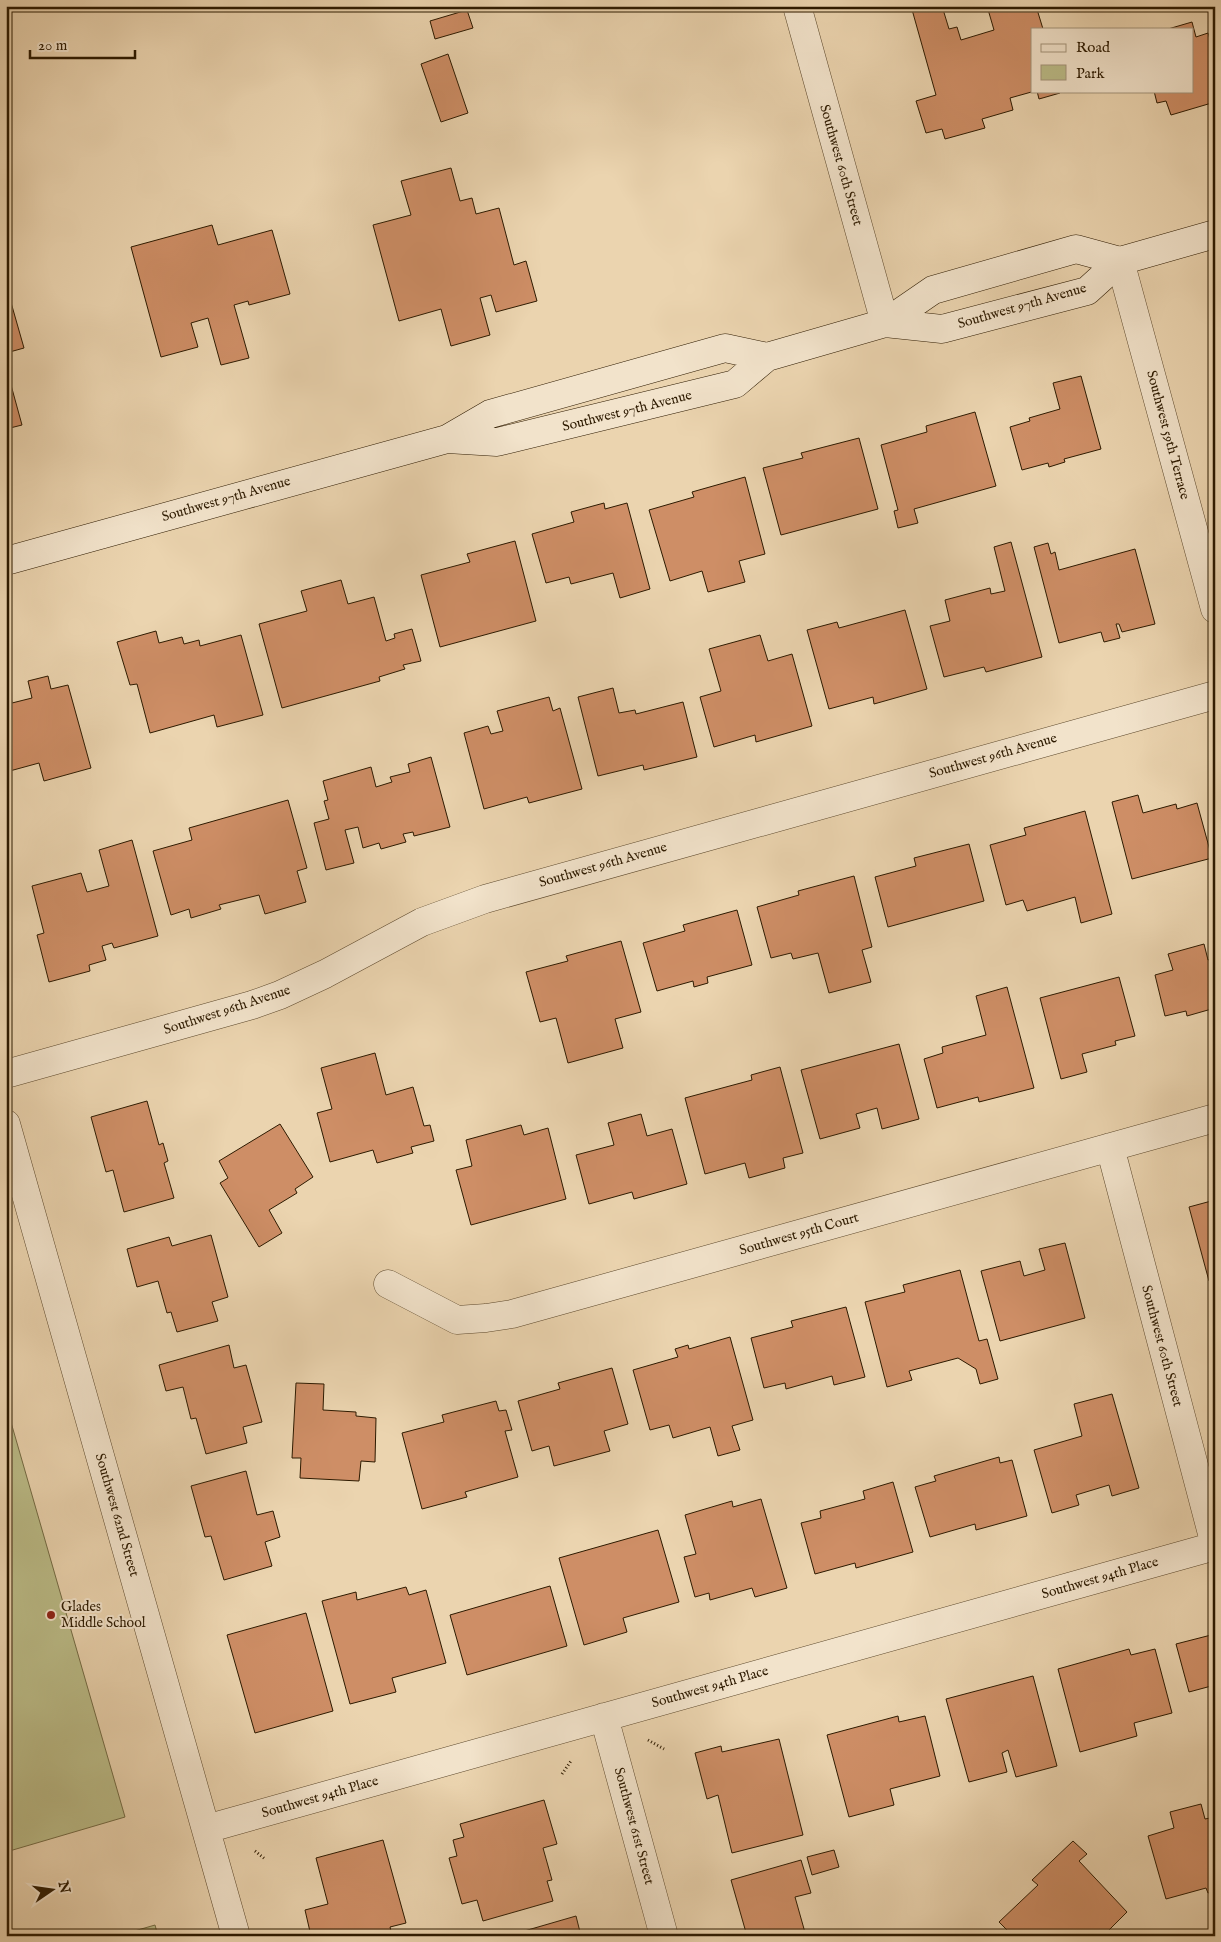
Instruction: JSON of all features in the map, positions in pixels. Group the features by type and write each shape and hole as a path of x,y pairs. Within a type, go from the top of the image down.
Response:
{"street":[{"name":"Southwest 60th Street","path":"797,6 885,323"},
{"name":"Southwest 97th Avenue","path":"885,323 942,329 1087,290 1120,261 1215,234"},
{"name":"Southwest 97th Avenue","path":"447,439 497,442 735,384 766,357 885,323 933,290 1076,249 1120,261"},
{"name":"Southwest 59th Terrace","path":"1120,261 1215,609"},
{"name":"Southwest 97th Avenue","path":"6,561 447,439 490,414 725,348 766,357"},
{"name":"Southwest 96th Avenue","path":"6,1074 252,1005 280,995 325,974 422,922 494,896 1215,695"},
{"name":"Southwest 95th Court","path":"388,1284 457,1320 512,1314 1215,1118"},
{"name":"Southwest 62nd Street","path":"6,1124 236,1936"},
{"name":"Southwest 60th Street","path":"1110,1147 1215,1546"},
{"name":"Southwest 94th Place","path":"206,1830 1215,1546"},
{"name":"Southwest 61st Street","path":"604,1717 664,1936"}],"path":[{"path":"648,1740 664,1749"},
{"path":"562,1774 571,1761"},
{"path":"255,1851 265,1859"}],"green space":[{"path":"6,1405 125,1817 6,1852"},
{"path":"155,1925 158,1936 117,1936"}],"building":[{"path":"911,6 942,6 949,29 957,27 961,40 994,30 987,6 1036,6 1043,28 1031,28 1031,92 1010,98 1013,110 982,119 985,128 945,139 942,129 926,133 916,101 936,95"},
{"path":"467,10 473,28 435,39 430,21"},
{"path":"1192,22 1194,28 1171,28"},
{"path":"1194,30 1196,37 1208,33 1215,55 1215,102 1171,115 1166,101 1157,103 1154,92 1194,92"},
{"path":"448,54 468,113 441,122 421,64"},
{"path":"1037,92 1060,92 1060,93 1039,99"},
{"path":"451,168 460,201 472,198 476,214 499,208 514,265 526,261 537,301 496,312 491,295 480,298 490,335 451,346 441,309 399,321 373,225 411,215 401,181"},
{"path":"212,225 218,245 272,230 290,294 249,305 248,301 234,305 249,358 221,365 208,318 191,323 198,347 161,357 131,247"},
{"path":"6,285 24,348 6,353"},
{"path":"1081,376 1101,449 1064,459 1065,462 1049,467 1048,463 1022,470 1010,427 1030,421 1029,418 1060,409 1053,383"},
{"path":"11,385 22,425 6,429 6,386"},
{"path":"975,412 996,486 914,509 918,523 898,528 894,511 898,510 881,445 927,432 926,426"},
{"path":"859,438 878,509 781,535 763,468 803,458 801,453"},
{"path":"745,477 765,554 739,561 745,582 708,592 702,571 670,581 649,510 694,497 692,492"},
{"path":"604,503 605,509 627,503 650,589 620,598 613,573 571,584 569,577 546,583 532,534 574,522 571,512"},
{"path":"515,541 536,621 440,647 421,575 470,562 467,554"},
{"path":"1011,542 1042,657 986,672 984,667 944,677 930,626 950,621 945,600 990,588 991,594 1005,591 994,547"},
{"path":"1048,543 1051,554 1055,552 1059,570 1135,549 1155,624 1122,632 1119,624 1116,624 1120,638 1104,642 1101,632 1059,643 1034,547"},
{"path":"341,580 348,604 374,597 386,641 395,638 394,634 412,629 421,661 403,665 405,669 379,677 380,681 282,708 259,624 307,611 301,591"},
{"path":"905,610 927,689 874,704 873,697 829,709 807,630 837,622 839,628"},
{"path":"156,631 159,643 182,637 184,644 199,640 200,646 241,635 263,715 217,727 214,715 150,733 137,684 130,685 117,642"},
{"path":"760,635 768,661 792,654 812,726 756,742 755,735 714,747 700,697 721,691 709,649"},
{"path":"48,676 51,689 68,685 91,768 44,781 39,763 6,772 6,697 11,696 12,703 32,698 28,681"},
{"path":"613,688 619,713 635,710 636,714 683,702 697,757 644,770 643,765 598,776 578,697"},
{"path":"549,697 553,711 560,708 582,789 529,803 527,797 484,809 464,733 488,726 491,734 503,731 497,711"},
{"path":"431,757 450,827 414,836 413,832 403,834 406,842 381,849 379,843 363,848 358,827 345,830 354,863 326,870 314,823 329,819 324,801 328,800 323,781 371,767 376,787 392,782 390,777 410,772 408,764"},
{"path":"1138,795 1143,813 1176,804 1177,809 1197,803 1212,858 1132,879 1112,802"},
{"path":"288,800 307,868 297,871 306,902 265,914 259,895 219,905 221,909 191,918 189,909 171,915 153,851 192,840 189,828"},
{"path":"1085,811 1112,914 1081,923 1075,897 1027,911 1023,900 1006,905 990,845 1026,835 1024,828"},
{"path":"132,840 158,936 114,948 112,943 102,946 106,960 89,965 90,971 49,982 37,935 44,933 32,886 81,873 87,892 109,886 99,850"},
{"path":"969,844 984,901 888,927 875,877 916,866 914,858"},
{"path":"854,876 872,947 862,950 871,982 829,993 818,953 793,959 791,953 771,958 757,907 799,895 798,891"},
{"path":"737,910 752,965 707,977 708,983 694,987 693,981 657,991 643,943 685,931 683,925"},
{"path":"621,941 641,1012 615,1019 623,1048 568,1063 556,1018 540,1022 526,972 568,961 566,956"},
{"path":"1204,944 1208,960 1215,958 1215,1008 1187,1016 1186,1011 1165,1016 1155,975 1173,970 1168,954"},
{"path":"1119,977 1135,1036 1115,1041 1116,1045 1082,1054 1087,1072 1061,1079 1040,998"},
{"path":"1007,987 1034,1088 979,1102 978,1097 937,1108 924,1059 943,1053 942,1047 986,1035 976,996"},
{"path":"899,1044 919,1119 882,1129 877,1108 856,1114 860,1128 820,1139 801,1070"},
{"path":"375,1053 386,1095 413,1087 424,1126 430,1125 434,1141 411,1147 413,1153 377,1163 373,1150 330,1162 317,1113 332,1109 321,1068"},
{"path":"780,1067 803,1153 783,1158 785,1168 749,1178 745,1163 705,1174 685,1098 752,1080 751,1075"},
{"path":"147,1101 159,1145 163,1143 168,1161 164,1163 174,1198 124,1212 113,1170 106,1172 91,1117"},
{"path":"641,1114 647,1136 672,1129 687,1184 634,1199 632,1192 589,1204 576,1155 614,1145 608,1123"},
{"path":"280,1124 313,1177 295,1189 297,1193 269,1210 282,1233 259,1247 220,1183 228,1178 219,1161"},
{"path":"521,1125 524,1135 548,1128 566,1199 471,1225 456,1170 472,1166 466,1140"},
{"path":"1215,1200 1215,1279 1209,1281 1189,1207"},
{"path":"211,1235 228,1297 212,1302 218,1321 177,1332 171,1312 167,1313 158,1281 137,1287 127,1249 169,1237 172,1246"},
{"path":"1065,1243 1085,1318 1000,1341 981,1271 1020,1261 1024,1276 1045,1270 1039,1249"},
{"path":"960,1270 979,1341 987,1339 998,1379 980,1384 976,1369 958,1358 909,1371 912,1380 887,1387 865,1302 905,1292 903,1285"},
{"path":"846,1307 865,1377 834,1385 832,1376 786,1389 785,1383 764,1388 751,1338 793,1327 791,1321"},
{"path":"730,1337 753,1420 732,1426 740,1450 718,1456 710,1427 673,1438 669,1425 650,1430 633,1370 678,1357 675,1349 688,1345 689,1349"},
{"path":"229,1345 234,1368 246,1365 262,1422 243,1427 247,1443 206,1454 196,1418 191,1419 183,1387 166,1391 159,1365"},
{"path":"612,1368 628,1424 604,1431 610,1451 554,1466 549,1446 532,1451 518,1401 560,1389 558,1383"},
{"path":"296,1383 324,1384 323,1410 356,1412 356,1416 376,1418 375,1462 361,1461 359,1481 300,1478 301,1458 292,1458"},
{"path":"1112,1394 1139,1488 1112,1496 1109,1485 1076,1495 1079,1505 1052,1513 1034,1450 1082,1436 1074,1404"},
{"path":"496,1401 499,1411 506,1410 512,1430 505,1431 518,1477 465,1492 467,1497 422,1509 402,1433 444,1422 442,1415"},
{"path":"999,1457 1000,1463 1012,1460 1027,1516 976,1530 975,1524 930,1537 915,1487 936,1481 934,1476"},
{"path":"246,1471 257,1515 273,1511 280,1537 265,1542 272,1566 224,1580 211,1536 205,1537 191,1486"},
{"path":"893,1482 913,1552 856,1568 855,1563 815,1574 801,1523 821,1518 820,1511 865,1499 863,1491"},
{"path":"761,1499 787,1588 755,1597 752,1588 710,1600 709,1593 695,1597 684,1557 696,1554 685,1515 732,1501 733,1507"},
{"path":"658,1530 679,1602 623,1618 627,1632 584,1645 559,1558"},
{"path":"550,1586 567,1646 467,1675 450,1615"},
{"path":"406,1587 409,1595 426,1590 446,1663 392,1678 396,1692 350,1704 322,1601 356,1592 357,1600"},
{"path":"306,1613 333,1711 255,1733 227,1635"},
{"path":"1215,1634 1215,1685 1189,1692 1176,1644"},
{"path":"1129,1649 1131,1655 1155,1649 1172,1713 1134,1723 1137,1736 1080,1752 1058,1669"},
{"path":"1033,1676 1057,1766 1016,1777 1008,1750 1002,1753 1007,1772 969,1782 946,1699"},
{"path":"898,1716 899,1722 925,1716 940,1776 890,1789 894,1805 849,1817 827,1735"},
{"path":"779,1739 803,1835 732,1853 718,1795 707,1799 695,1753 721,1746 722,1752"},
{"path":"544,1800 557,1844 543,1848 552,1880 547,1881 553,1901 483,1921 477,1900 462,1904 449,1858 457,1856 453,1840 464,1837 460,1824"},
{"path":"1201,1804 1205,1819 1215,1817 1215,1891 1208,1893 1206,1888 1166,1899 1148,1836 1174,1828 1170,1812"},
{"path":"383,1840 406,1923 390,1927 391,1931 372,1936 311,1936 305,1910 328,1904 316,1858"},
{"path":"1073,1841 1087,1854 1079,1861 1127,1912 1103,1936 1087,1936 1083,1932 1079,1936 1013,1936 999,1922 1038,1885 1032,1880"},
{"path":"834,1850 839,1867 812,1875 807,1857"},
{"path":"801,1860 811,1893 795,1897 806,1936 747,1936 731,1880"},
{"path":"576,1916 581,1936 507,1936"}],"place":[{"name":"Glades Middle School","path":"51,1615"}]}
